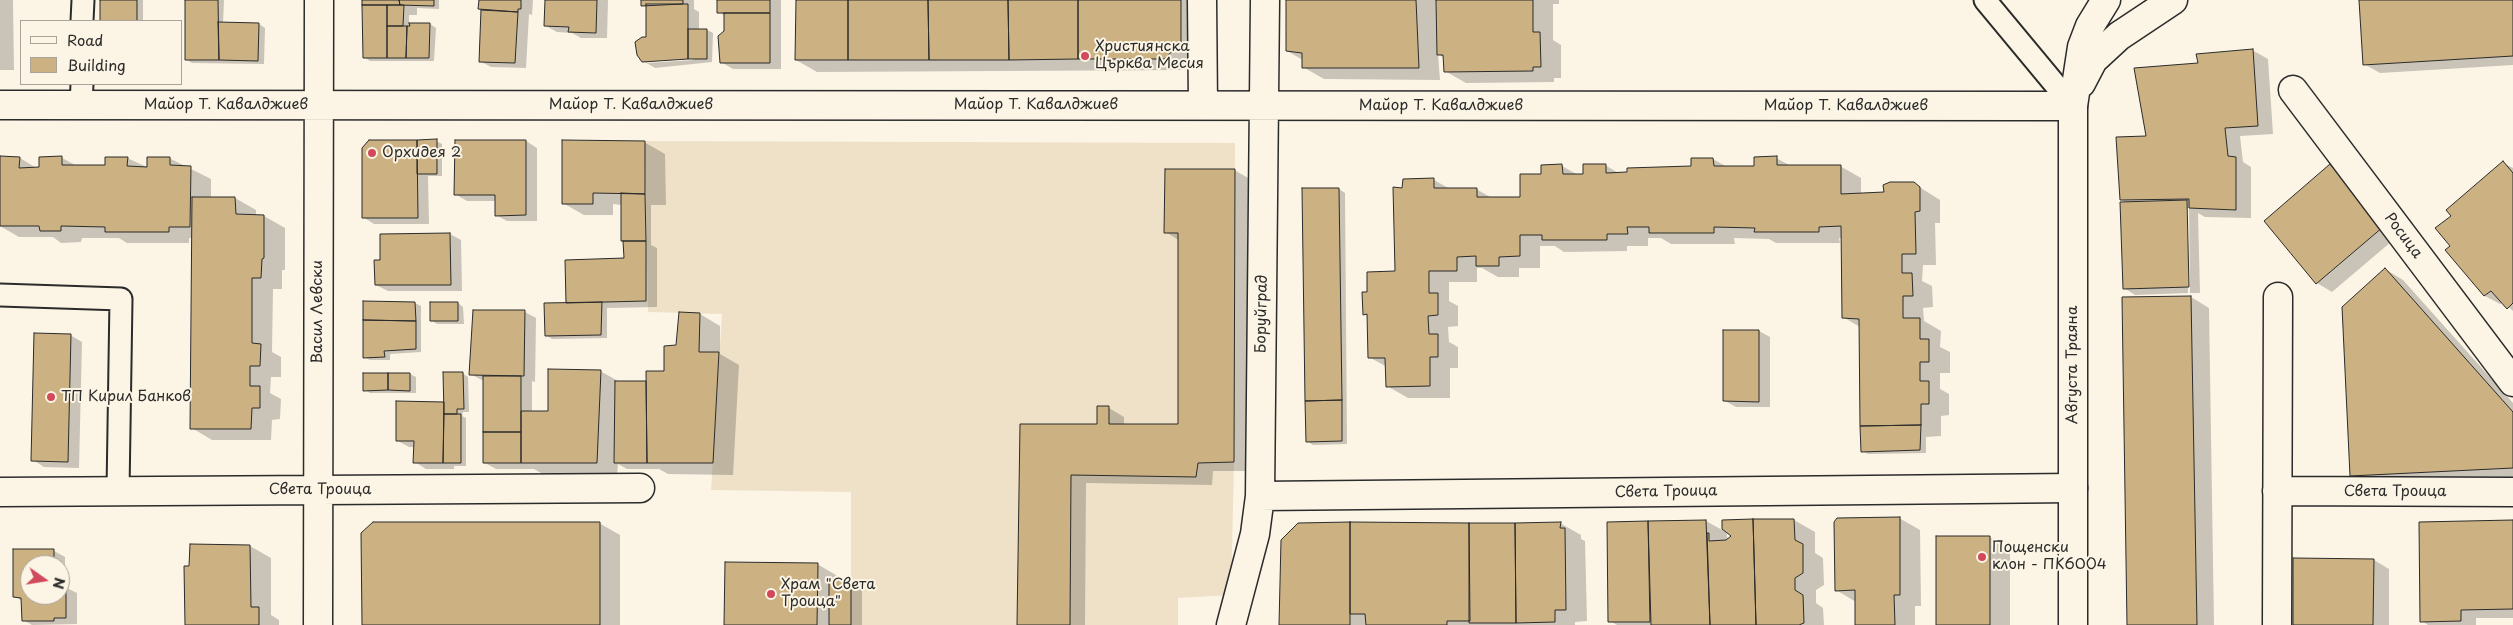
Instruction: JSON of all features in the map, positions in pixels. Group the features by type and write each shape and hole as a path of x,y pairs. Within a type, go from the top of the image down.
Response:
{"street":[{"name":"Васил Левски","path":"318,625 319,0"},
{"path":"1202,0 1203,106"},
{"name":"Боруйград","path":"1231,625 1254,534 1260,496 1266,0"},
{"name":"Августа Траяна","path":"2072,625 2073,106 2082,47 2090,26 2106,0"},
{"name":"Августа Траяна","path":"2073,106 2084,76 2093,60 2130,28 2173,0"},
{"name":"Росица","path":"2294,90 2513,382"},
{"name":"Майор Т. Кавалджиев","path":"0,105 81,94 318,105 2073,106"},
{"path":"2277,625 2278,297"},
{"name":"Света Троица","path":"0,492 640,488"},
{"name":"Света Троица","path":"1260,496 2073,488"},
{"name":"Света Троица","path":"2277,491 2513,492"}],"lane":[{"path":"82,0 82,20"},
{"path":"1985,0 2073,106"},
{"path":"0,295 121,299 118,491"}],"shaded area":[{"path":"645,141 1235,143 1234,462 1231,595 1178,598 1178,625 851,625 851,492 711,490 722,314 648,312"}],"building":[{"path":"100,0 137,0 137,20 100,20"},
{"path":"185,0 218,0 219,60 185,60"},
{"path":"362,0 399,0 400,5 362,5"},
{"path":"399,0 434,0 434,6 400,5"},
{"path":"479,0 521,0 521,9 518,9 518,12 478,9"},
{"path":"545,0 597,0 596,33 568,32 569,27 544,26"},
{"path":"641,0 683,0 683,4 641,6"},
{"path":"717,0 770,0 770,13 717,13"},
{"path":"796,0 848,0 848,60 795,60"},
{"path":"848,0 928,0 929,60 848,60"},
{"path":"928,0 1008,0 1009,60 929,60"},
{"path":"1008,0 1078,0 1078,59 1009,60"},
{"path":"1078,0 1181,0 1181,43 1164,59 1078,59"},
{"path":"1286,0 1416,0 1419,68 1302,68 1302,53 1286,51"},
{"path":"1436,0 1533,0 1533,32 1540,32 1541,67 1533,67 1533,71 1444,72 1443,55 1437,55"},
{"path":"2359,0 2513,0 2513,56 2363,65"},
{"path":"646,4 688,4 688,59 642,62 637,55 635,42 642,37 646,37"},
{"path":"362,5 387,5 387,58 363,58"},
{"path":"387,5 404,5 403,26 387,26"},
{"path":"481,10 518,12 515,63 479,62"},
{"path":"724,13 770,13 770,63 720,63 718,36 724,31"},
{"path":"218,22 259,23 258,61 219,60"},
{"path":"409,23 430,23 429,58 406,58 407,26 410,26"},
{"path":"387,26 407,26 406,58 387,58"},
{"path":"688,29 707,29 707,59 688,59"},
{"path":"2253,49 2258,126 2225,128 2228,156 2236,157 2236,210 2189,208 2189,199 2120,200 2116,137 2146,136 2134,68 2198,63 2196,54"},
{"path":"437,139 437,174 417,174 417,140"},
{"path":"369,140 417,140 418,218 362,218 362,148"},
{"path":"455,140 526,140 526,215 495,216 495,195 454,195"},
{"path":"562,140 645,141 645,194 593,193 593,204 562,204"},
{"path":"0,156 20,157 19,168 39,167 39,157 62,156 62,165 105,165 105,157 128,157 127,166 147,167 147,157 170,157 170,165 191,166 190,227 169,227 169,232 105,232 105,227 61,226 61,231 40,231 39,226 0,226"},
{"path":"1777,156 1777,165 1841,165 1841,194 1884,192 1883,185 1890,182 1914,182 1920,187 1920,211 1915,212 1916,254 1902,254 1902,273 1912,273 1913,296 1903,296 1903,318 1920,318 1920,339 1929,339 1929,362 1920,362 1920,381 1929,381 1929,404 1921,404 1921,425 1860,426 1859,319 1842,318 1841,226 1819,227 1819,232 1754,232 1755,228 1714,227 1714,233 1649,233 1649,227 1627,227 1628,234 1607,234 1607,240 1542,240 1542,235 1520,235 1520,256 1499,257 1499,266 1476,266 1476,256 1457,257 1457,271 1429,271 1429,293 1438,293 1438,315 1428,316 1429,334 1438,334 1438,357 1430,357 1430,386 1386,387 1385,358 1368,358 1367,314 1363,315 1362,292 1367,292 1367,272 1395,271 1393,187 1402,188 1403,179 1434,178 1434,188 1477,188 1477,197 1520,197 1520,174 1541,174 1541,165 1562,164 1563,174 1583,174 1583,164 1606,164 1606,173 1627,172 1627,168 1691,166 1691,158 1713,158 1714,166 1754,166 1754,157"},
{"path":"2503,161 2513,173 2513,303 2507,309 2491,291 2484,296 2445,250 2450,246 2435,228 2451,216 2446,210"},
{"path":"2330,164 2383,227 2316,284 2264,221"},
{"path":"1165,169 1235,169 1234,462 1198,463 1196,477 1071,475 1070,625 1017,625 1020,424 1097,424 1097,406 1109,406 1109,424 1178,424 1178,233 1164,233"},
{"path":"1302,188 1339,188 1342,400 1305,401"},
{"path":"621,193 645,194 646,241 621,241"},
{"path":"192,197 235,197 236,214 264,215 264,258 262,259 261,278 252,278 252,343 261,344 260,366 250,366 250,386 260,386 260,408 252,408 251,429 190,429"},
{"path":"2187,200 2189,287 2123,289 2120,202"},
{"path":"450,233 451,285 375,285 374,260 380,260 380,234"},
{"path":"623,241 646,241 646,301 566,303 565,260 624,258"},
{"path":"2385,268 2513,412 2513,468 2350,476 2342,307"},
{"path":"2191,296 2197,625 2127,625 2122,297"},
{"path":"363,301 415,302 416,321 363,320"},
{"path":"430,302 458,302 458,321 430,321"},
{"path":"602,302 601,335 545,336 544,303"},
{"path":"473,310 525,310 524,376 469,375"},
{"path":"679,312 700,313 699,352 719,352 713,463 647,463 646,371 664,371 664,346 676,345"},
{"path":"363,320 416,321 416,349 384,351 385,357 363,358"},
{"path":"1723,330 1759,330 1759,402 1723,401"},
{"name":"ТП Кирил Банков","path":"34,333 71,334 68,462 31,461"},
{"path":"548,369 601,370 597,463 521,463 521,411 548,411"},
{"path":"443,372 463,372 464,409 457,409 457,414 444,414"},
{"path":"363,373 388,373 388,390 363,391"},
{"path":"388,373 410,373 410,391 388,390"},
{"path":"483,376 521,376 521,432 483,432"},
{"path":"615,381 646,381 647,463 614,463"},
{"path":"1342,400 1342,441 1306,442 1305,401"},
{"path":"396,401 444,402 443,463 413,463 414,441 396,441"},
{"path":"444,414 461,414 461,463 443,463"},
{"path":"1921,425 1920,450 1861,452 1860,426"},
{"path":"483,432 521,432 521,463 483,463"},
{"path":"1900,517 1900,595 1894,595 1895,625 1855,625 1855,590 1835,591 1834,522 1837,518"},
{"path":"1753,519 1794,519 1795,540 1803,544 1803,573 1795,578 1795,590 1803,595 1804,623 1799,625 1756,625"},
{"path":"1753,519 1756,625 1710,625 1707,533 1709,533 1709,541 1726,540 1731,536 1722,529 1722,520"},
{"path":"1706,520 1710,625 1651,625 1648,521"},
{"path":"2513,520 2513,609 2461,610 2461,621 2420,622 2419,522"},
{"path":"1648,521 1650,622 1608,622 1607,522"},
{"path":"373,522 600,522 600,625 362,625 361,533"},
{"path":"1350,522 1350,625 1279,625 1281,540 1298,523"},
{"path":"1350,522 1469,523 1470,621 1447,621 1447,625 1366,625 1365,614 1350,614"},
{"path":"1561,522 1560,528 1565,528 1566,610 1555,610 1555,622 1516,623 1515,523"},
{"path":"1469,523 1515,523 1516,623 1469,623"},
{"path":"1936,536 1990,536 1990,625 1936,625"},
{"path":"190,544 250,545 251,607 259,607 259,625 185,625 184,566 189,566"},
{"path":"13,549 54,549 54,555 20,555 20,598 13,597"},
{"path":"2293,558 2374,559 2373,625 2293,625"},
{"name":"Храм \"Света Троица\"","path":"725,562 818,563 817,625 724,625"},
{"path":"829,580 851,580 851,625 829,625"},
{"path":"21,605 66,605 66,618 54,618 54,621 22,621"}],"place":[{"name":"Християнска Църква Месия","path":"1085,56"},
{"name":"Орхидея 2","path":"372,153"},
{"name":"ТП Кирил Банков","path":"51,397"},
{"name":"Пощенски клон - ПК6004","path":"1982,557"},
{"name":"Храм \"Света Троица\"","path":"771,594"}]}
